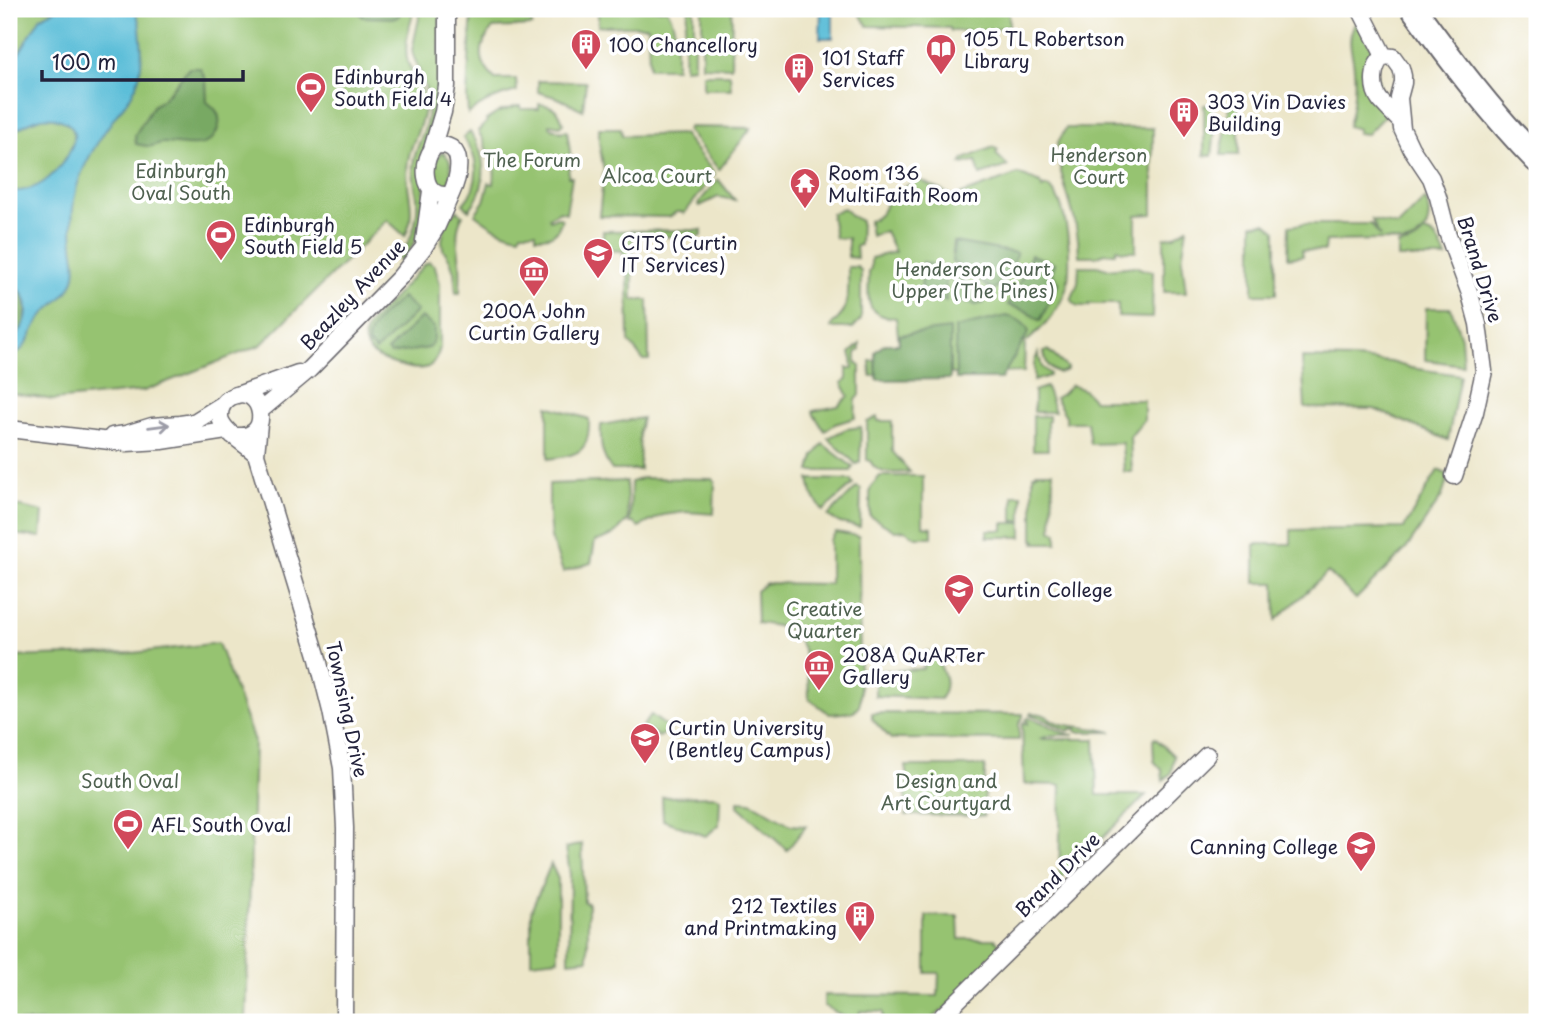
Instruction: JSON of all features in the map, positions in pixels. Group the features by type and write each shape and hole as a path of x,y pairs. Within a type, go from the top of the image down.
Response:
{"main road":[{"path":"1415,9 1467,80 1537,160"}],"street":[{"name":"Beazley Avenue","path":"424,247 431,191 426,173 427,160 443,112 447,74 447,9"},
{"name":"Brand Drive","path":"1360,9 1384,56 1393,57 1401,68 1403,83 1399,98 1405,139 1435,188 1478,324 1484,371 1475,412 1454,477"},
{"path":"1384,56 1376,65 1377,93 1382,101 1392,103 1399,98"},
{"name":"Brand Drive","path":"1382,101 1401,122"},
{"name":"Beazley Avenue","path":"260,417 400,277 437,226 459,172 456,155 448,140 443,112"},
{"path":"432,149 437,145 450,146 453,149"},
{"path":"431,191 438,196 451,194"},
{"name":"Beazley Avenue","path":"92,440 152,426 194,422 230,400 310,369"},
{"path":"229,433 244,436 250,434 260,417 254,400 243,395 230,400 220,418 229,433 256,454"},
{"name":"Townsing Drive","path":"260,417 256,454 317,655 342,768 345,828 344,1022"},
{"name":"Beazley Avenue","path":"9,429 127,443 229,433"},
{"name":"Brand Drive","path":"936,1022 1207,755"}],"green space":[{"name":"Edinburgh Oval South","path":"9,9 414,9 406,50 408,63 424,98 424,106 408,161 411,216 405,236 387,220 261,345 144,391 54,400 9,393"},
{"path":"356,9 403,9 397,18 363,17"},
{"path":"421,9 440,9 439,80 427,146 421,224 417,237 401,262 398,258 411,237 416,222 417,197 413,165 425,128 428,107 426,90 412,50"},
{"path":"472,9 531,9 532,26 493,28 482,48 485,66 495,79 516,79 517,91 491,100 468,114 467,95"},
{"path":"598,9 667,9 675,30 676,68 649,68 648,26 598,26"},
{"path":"689,9 694,9 694,67 684,68 685,26"},
{"path":"702,9 732,9 731,67 702,66"},
{"path":"856,9 1009,9 1009,26 988,31 951,31 950,28 868,26"},
{"path":"1358,24 1372,48 1384,112 1384,116 1367,134 1357,133 1358,129 1348,126 1355,84 1350,37 1354,25"},
{"path":"189,68 200,68 206,80 207,102 215,109 219,118 215,134 204,144 136,144 135,135 153,106 164,98"},
{"path":"703,74 730,74 731,89 703,89"},
{"path":"538,81 586,82 583,110 538,92"},
{"name":"The Forum","path":"539,104 552,107 560,115 563,124 550,124 550,127 561,132 567,130 572,167 569,167 568,177 572,177 566,213 560,211 549,217 550,220 557,217 562,219 556,232 550,236 536,237 536,232 513,235 485,222 475,214 484,201 489,183 494,184 495,159 489,159 478,131 486,120 499,112 518,106 521,106 521,109 539,109"},
{"path":"1204,105 1212,105 1215,129 1212,156 1204,155"},
{"path":"1230,105 1239,106 1239,155 1221,155"},
{"path":"689,127 751,128 719,170 687,130"},
{"name":"Alcoa Court","path":"599,128 621,128 622,136 683,134 715,174 684,214 676,212 670,217 599,216 604,171"},
{"name":"Henderson Court","path":"1066,128 1153,128 1153,214 1136,215 1136,251 1116,249 1116,253 1079,256 1079,244 1061,172 1057,144"},
{"path":"470,132 480,151 483,171 480,191 469,210 463,204 473,188 476,171 473,154 463,138"},
{"path":"993,147 1008,166 980,175 976,161 961,164 964,159"},
{"path":"442,152 450,163 448,187 438,187 434,173 434,164"},
{"name":"Henderson Court Upper (The Pines)","path":"1018,174 1041,183 1042,188 1046,186 1054,192 1064,218 1069,252 1065,292 1048,320 1025,343 1024,372 871,376 870,361 876,361 875,352 885,344 899,344 896,318 877,314 869,298 871,258 895,252 885,231 871,236 869,221 882,211 886,195 920,180 954,197"},
{"path":"718,179 735,200 718,197 700,206 698,204"},
{"path":"1425,199 1429,216 1424,232 1436,238 1446,258 1398,258 1398,245 1413,242 1423,232 1414,240 1403,243 1388,240 1326,241 1325,251 1302,250 1303,256 1288,258 1289,226 1371,224 1380,237 1372,220 1398,226"},
{"path":"844,208 851,216 861,221 860,245 856,246 857,258 848,257 848,238 835,238 831,214"},
{"path":"457,210 463,215 457,234 460,293 456,293 454,272 443,249 442,240 448,218"},
{"path":"1266,223 1276,231 1276,294 1253,294 1253,224"},
{"path":"1187,228 1182,259 1186,292 1164,292 1164,238 1174,236"},
{"path":"702,230 702,236 633,237 633,300 648,300 649,360 643,360 629,342 628,270 623,269 623,251 603,250 603,231"},
{"path":"954,242 1017,253 1006,278 993,290 952,262"},
{"path":"1031,255 1055,263 1052,273 1059,282 1040,321 1026,311 1008,305"},
{"path":"429,262 435,266 440,285 440,348 428,367 404,367 370,351 366,346 366,332 369,324"},
{"path":"923,262 945,268 946,301 921,294"},
{"path":"1079,266 1107,269 1135,266 1153,271 1152,318 1118,317 1118,304 1078,306 1071,300 1078,283"},
{"path":"848,267 857,267 861,271 861,319 853,328 831,328 846,306"},
{"path":"953,275 985,295 984,303 976,305 953,300"},
{"path":"9,282 23,295 27,311 22,328 9,342"},
{"path":"402,297 417,311 376,351 368,344 371,330"},
{"path":"1426,308 1451,308 1461,338 1463,365 1425,360"},
{"path":"1006,316 1020,321 1029,332 1001,379 956,379 955,328"},
{"path":"421,317 434,327 434,339 429,348 391,354 387,351"},
{"path":"950,329 950,379 877,380 875,352 885,344 899,344 899,335"},
{"path":"860,344 856,362 860,366 860,395 856,400 855,418 835,424 825,431 813,411 838,406 849,396 842,383 847,379 847,368 853,368 850,353"},
{"path":"1048,350 1067,370 1059,373 1050,367 1044,352"},
{"path":"1038,353 1042,367 1050,374 1034,381 1034,363"},
{"path":"1302,358 1391,362 1411,368 1460,375 1448,440 1374,409 1305,408"},
{"path":"1071,385 1084,390 1094,400 1144,400 1144,420 1130,437 1132,472 1124,472 1122,443 1090,444 1087,422 1066,422 1066,416 1055,398"},
{"path":"1046,387 1055,412 1034,412 1034,391"},
{"path":"548,406 589,419 584,446 574,454 548,459"},
{"path":"1033,416 1049,416 1048,450 1033,450"},
{"path":"877,417 878,421 892,421 892,451 910,472 882,472 867,460 867,422"},
{"path":"642,418 639,431 640,470 612,470 602,449 601,425"},
{"path":"861,427 860,462 856,464 828,438 846,429"},
{"path":"823,444 853,467 851,471 810,471 814,456"},
{"path":"1438,470 1449,475 1442,496 1406,549 1356,599 1328,572 1276,620 1275,583 1255,583 1255,544 1291,544 1291,530 1404,528"},
{"path":"1053,472 1052,531 1057,532 1057,543 1035,543 1037,540 1033,540 1033,474"},
{"path":"880,476 923,476 923,526 932,527 932,537 916,537 905,530 895,531 870,516 870,489"},
{"path":"643,478 712,479 715,481 714,514 686,512 663,515 639,527 630,523 631,482"},
{"path":"809,479 851,480 853,484 823,511 812,494"},
{"path":"626,481 628,520 613,534 595,541 591,563 563,572 551,538 549,484"},
{"path":"857,487 861,489 860,527 840,523 828,516"},
{"path":"1013,495 1022,495 1022,521 1013,521"},
{"path":"9,504 43,512 41,537 9,534"},
{"path":"1003,523 1022,523 1022,537 987,537 987,530 1003,530"},
{"name":"Creative Quarter","path":"836,532 859,536 860,702 854,712 830,714 809,699 806,659 799,641 784,628 757,623 756,591 766,583 830,584 830,540"},
{"name":"South Oval","path":"218,643 254,741 246,1022 9,1022 9,657 133,653"},
{"path":"892,646 895,650 884,659 874,659 870,649 882,649"},
{"path":"927,651 935,654 945,676 944,693 940,699 875,696 875,671 923,669"},
{"path":"872,713 1023,714 1023,717 1019,723 1019,740 891,739 872,719"},
{"path":"1042,714 1062,724 1112,732 1076,732 1076,729 1069,731 1030,715"},
{"path":"651,715 670,729 659,737 650,731 639,745 652,754 649,757 630,743"},
{"path":"1028,718 1074,735 1053,735 1039,739 1095,739 1097,795 1146,795 1059,881 1061,785 1024,784 1022,725 1024,722 1027,724"},
{"path":"1155,738 1174,756 1171,773 1163,781 1162,770 1154,761"},
{"name":"Design and Art Courtyard","path":"906,766 985,766 984,816 906,815"},
{"path":"716,796 720,799 719,825 706,836 663,820 662,797"},
{"path":"738,801 751,802 791,825 806,826 787,850 738,806"},
{"path":"582,844 584,902 588,903 588,959 569,961 570,874 566,848"},
{"path":"551,864 558,879 558,959 531,962 531,911"},
{"path":"926,916 958,916 959,939 995,939 1004,949 948,1006 928,1022 883,1022 883,1012 860,1011 859,1022 854,1022 824,1006 824,995 938,996 939,973 926,973"}],"water":[{"path":"57,9 134,9 140,27 142,54 137,83 131,96 97,144 77,185 72,220 76,267 73,283 41,318 26,344 9,359 9,342 22,328 27,311 23,295 9,282 9,191 36,187 50,177 67,156 74,138 73,130 65,122 49,118 34,120 9,134 9,66 41,17"},
{"path":"821,9 833,9 833,38 820,38"}],"place":[{"name":"100 Chancellory","path":"586,71"},
{"name":"105 TL Robertson Library","path":"941,76"},
{"name":"101 Staff Services","path":"799,95"},
{"name":"Edinburgh South Field 4","path":"311,114"},
{"name":"303 Vin Davies Building","path":"1184,139"},
{"name":"Room 136 MultiFaith Room","path":"805,210"},
{"name":"Edinburgh South Field 5","path":"221,262"},
{"name":"CITS (Curtin IT Services)","path":"598,280"},
{"name":"200A John Curtin Gallery","path":"534,298"},
{"name":"Curtin College","path":"959,616"},
{"name":"208A QuARTer Gallery","path":"819,692"},
{"name":"Curtin University (Bentley Campus)","path":"645,765"},
{"name":"AFL South Oval","path":"128,851"},
{"name":"Canning College","path":"1361,873"},
{"name":"212 Textiles and Printmaking","path":"860,943"}]}
